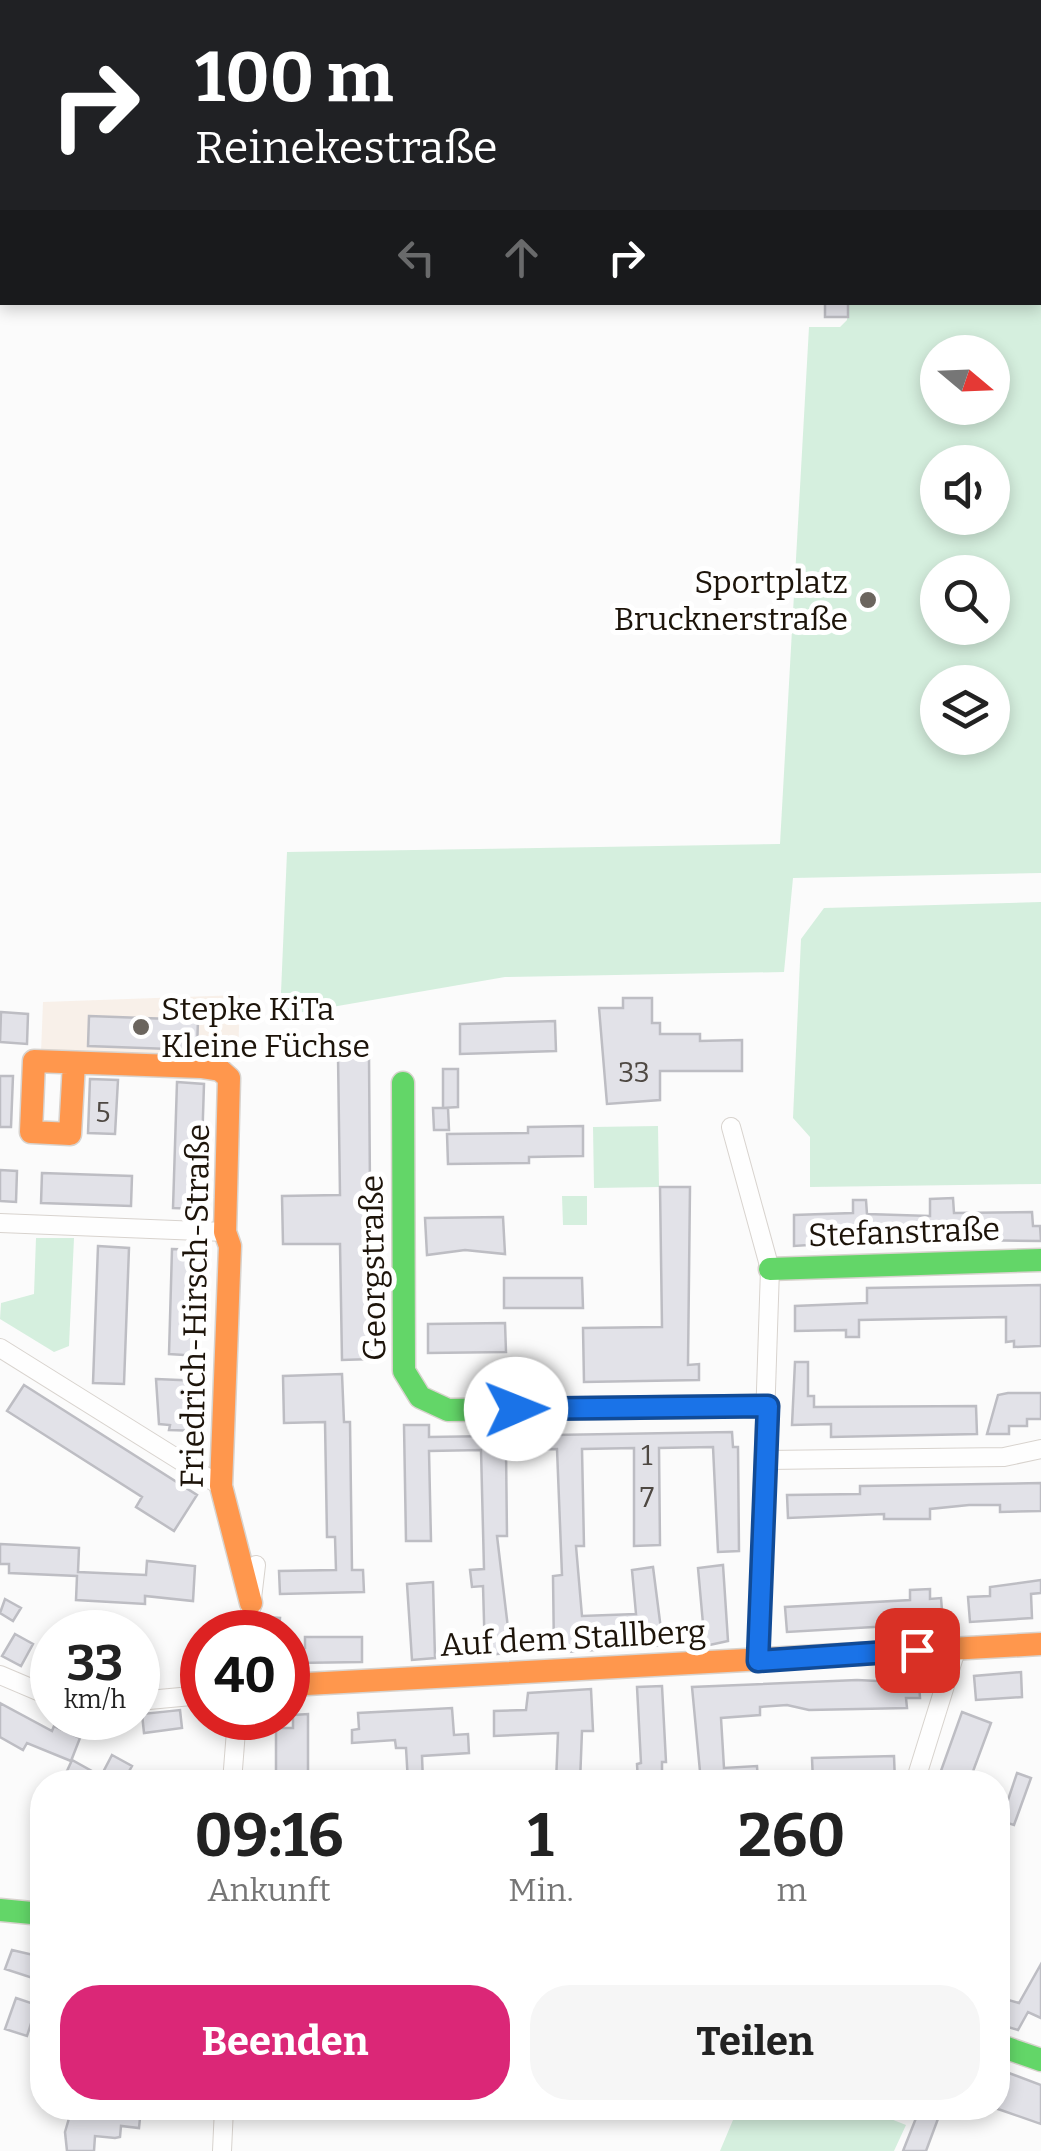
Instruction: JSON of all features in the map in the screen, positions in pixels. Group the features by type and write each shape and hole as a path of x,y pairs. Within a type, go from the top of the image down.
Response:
{"street":[{"name":"Friedrich-Hirsch-Straße","path":"74,1063 220,1070 229,1078 225,1232 230,1246 221,1486 251,1603"},
{"name":"Georgstraße","path":"403,1083 404,1371 420,1397 448,1410 768,1406"},
{"path":"731,1127 770,1269 758,1661"},
{"path":"0,1223 225,1232"},
{"name":"Stefanstraße","path":"770,1269 1041,1260"},
{"path":"0,1348 221,1486"},
{"path":"767,1460 1004,1456 1041,1449"},
{"name":"Friedrich-Hirsch-Straße","path":"250,1610 256,1565"},
{"name":"Auf dem Stallberg","path":"310,1684 1041,1644"},
{"path":"919,1770 957,1647"},
{"path":"0,1674 30,1687"},
{"path":"233,1770 235,1740"},
{"path":"0,1910 30,1913"},
{"path":"1010,2049 1041,2060"},
{"path":"222,2151 223,2120"}],"shaded area":[{"name":"Stepke KiTa Kleine Füchse","path":"240,995 238,1060 41,1053 43,1002"}],"green space":[{"path":"848,305 1041,305 1041,873 793,878 784,972 505,977 280,1016 287,852 780,844 809,327 840,327 847,320"},
{"path":"1041,902 1041,1184 810,1187 810,1137 793,1118 801,939 824,908"},
{"path":"658,1126 659,1187 594,1188 593,1127"},
{"path":"562,1196 587,1196 587,1225 563,1225"},
{"path":"36,1238 74,1238 69,1346 54,1352 0,1319 1,1303 34,1294"},
{"path":"733,2120 893,2120 906,2125 894,2151 720,2151"}],"building":[{"path":"825,305 848,305 848,317 825,317"},
{"path":"623,998 652,998 652,1023 660,1023 660,1034 700,1034 700,1041 742,1040 742,1071 660,1071 660,1100 607,1104 599,1008 623,1008"},
{"path":"1,1012 28,1014 27,1044 0,1042"},
{"path":"89,1016 198,1020 197,1050 88,1046"},
{"path":"555,1021 556,1051 460,1054 460,1024"},
{"path":"338,1056 369,1056 370,1190 378,1190 379,1205 368,1205 373,1359 342,1360 340,1244 283,1244 282,1196 340,1195"},
{"path":"443,1069 458,1069 458,1107 443,1108"},
{"path":"0,1076 13,1076 11,1127 0,1127"},
{"path":"90,1079 118,1080 115,1134 88,1133"},
{"path":"177,1082 204,1084 200,1209 173,1208"},
{"path":"433,1108 448,1108 449,1130 434,1130"},
{"path":"583,1126 583,1156 529,1157 529,1163 448,1164 447,1134 528,1133 528,1127"},
{"path":"0,1170 17,1171 16,1202 0,1201"},
{"path":"42,1173 132,1176 131,1206 41,1203"},
{"path":"660,1187 690,1187 688,1365 699,1364 699,1380 584,1382 583,1328 662,1327"},
{"path":"953,1198 954,1213 1032,1212 1033,1226 1040,1226 1041,1241 904,1239 794,1246 794,1215 853,1213 853,1200 866,1200 867,1214 930,1216 930,1199"},
{"path":"503,1217 505,1254 465,1250 427,1255 425,1218"},
{"path":"98,1246 129,1248 124,1384 93,1383"},
{"path":"172,1249 203,1250 200,1356 169,1354"},
{"path":"504,1278 582,1278 583,1308 504,1308"},
{"path":"1041,1285 1041,1346 1014,1347 1014,1341 1006,1342 1006,1317 859,1320 859,1337 846,1337 846,1330 795,1331 795,1306 867,1303 867,1288"},
{"path":"505,1323 506,1352 428,1353 428,1324"},
{"path":"795,1362 808,1362 808,1396 814,1396 814,1407 976,1406 977,1434 831,1437 831,1424 792,1425"},
{"path":"342,1374 344,1422 350,1422 352,1570 363,1570 364,1592 280,1594 279,1571 336,1570 335,1537 327,1537 325,1422 284,1423 283,1376"},
{"path":"156,1379 202,1381 201,1431 169,1430 170,1425 159,1424"},
{"path":"24,1385 197,1495 174,1531 136,1507 142,1497 7,1411"},
{"path":"1041,1393 1041,1419 1027,1419 1027,1426 1009,1426 1009,1434 987,1434 998,1395"},
{"path":"404,1425 429,1425 429,1437 732,1432 733,1447 738,1447 739,1551 718,1552 713,1447 659,1448 660,1545 634,1546 634,1448 582,1449 584,1546 576,1546 582,1616 636,1614 632,1570 653,1567 663,1645 554,1653 553,1576 562,1575 557,1449 506,1450 507,1536 497,1536 511,1653 485,1655 483,1586 472,1587 470,1570 484,1569 481,1450 429,1451 431,1541 406,1541"},
{"path":"1041,1483 1041,1511 1000,1512 1000,1505 969,1505 930,1509 930,1519 884,1519 884,1514 788,1518 787,1495 860,1494 860,1486"},
{"path":"0,1544 79,1548 78,1572 146,1575 147,1561 195,1566 193,1601 145,1596 145,1604 76,1600 77,1576 9,1573 9,1564 0,1564"},
{"path":"723,1565 728,1641 705,1646 698,1568"},
{"path":"1041,1580 1041,1593 1031,1594 1032,1618 970,1622 968,1597 990,1596 990,1587"},
{"path":"433,1582 435,1658 412,1660 407,1584"},
{"path":"930,1589 930,1599 941,1598 943,1623 787,1632 785,1607 910,1600 910,1590"},
{"path":"5,1599 21,1608 13,1621 0,1613"},
{"path":"15,1634 30,1642 21,1666 2,1656"},
{"path":"310,1637 362,1637 362,1662 310,1663"},
{"path":"1021,1672 1022,1697 976,1700 974,1676"},
{"path":"857,1680 919,1683 920,1698 906,1698 907,1708 809,1710 787,1705 760,1707 760,1715 721,1718 724,1768 757,1766 757,1770 700,1770 692,1687"},
{"path":"662,1686 666,1762 662,1762 662,1770 637,1770 637,1764 641,1763 637,1687"},
{"path":"591,1689 593,1731 582,1731 580,1770 556,1770 558,1733 494,1736 494,1711 526,1710 528,1693"},
{"path":"0,1703 30,1719 30,1740 79,1740 71,1761 27,1743 23,1750 0,1737"},
{"path":"452,1708 454,1735 468,1734 469,1753 422,1756 423,1770 407,1770 406,1748 396,1748 395,1740 352,1743 352,1730 359,1729 358,1713"},
{"path":"180,1710 180,1728 160,1731 160,1712"},
{"path":"962,1712 991,1723 973,1770 941,1770"},
{"path":"276,1740 308,1740 308,1770 276,1770"},
{"path":"112,1755 132,1766 130,1770 104,1770"},
{"path":"894,1756 895,1770 812,1770 812,1758"},
{"path":"72,1760 90,1770 67,1770"},
{"path":"1017,1773 1031,1778 1014,1825 1010,1824 1010,1794"},
{"path":"12,1950 30,1954 30,1977 5,1969"},
{"path":"1041,1964 1041,2018 1028,2012 1018,2030 1010,2028 1010,2000 1019,2003"},
{"path":"16,1998 30,2003 27,2036 5,2029"},
{"path":"1010,2073 1041,2085 1041,2124 1010,2113"},
{"path":"68,2120 140,2120 139,2128 121,2126 120,2137 95,2136 94,2151 67,2151"},
{"path":"915,2120 938,2120 926,2151 903,2151"}],"traffic: fast":[{"path":"403,1083 404,1371 420,1397 448,1410 768,1406"},
{"path":"770,1269 1041,1260"},
{"path":"0,1910 30,1913"},
{"path":"1010,2049 1041,2060"}],"traffic: slow":[{"path":"74,1063 70,1134 31,1132 34,1061 201,1067 220,1070 229,1078 225,1232 230,1246 221,1486 251,1603"},
{"path":"310,1684 1041,1644"}],"place":[{"name":"Sportplatz Brucknerstraße","path":"868,600"},
{"name":"Stepke KiTa Kleine Füchse","path":"141,1027"}],"route":[{"path":"516,1409 768,1406 758,1661 917,1650"}]}
